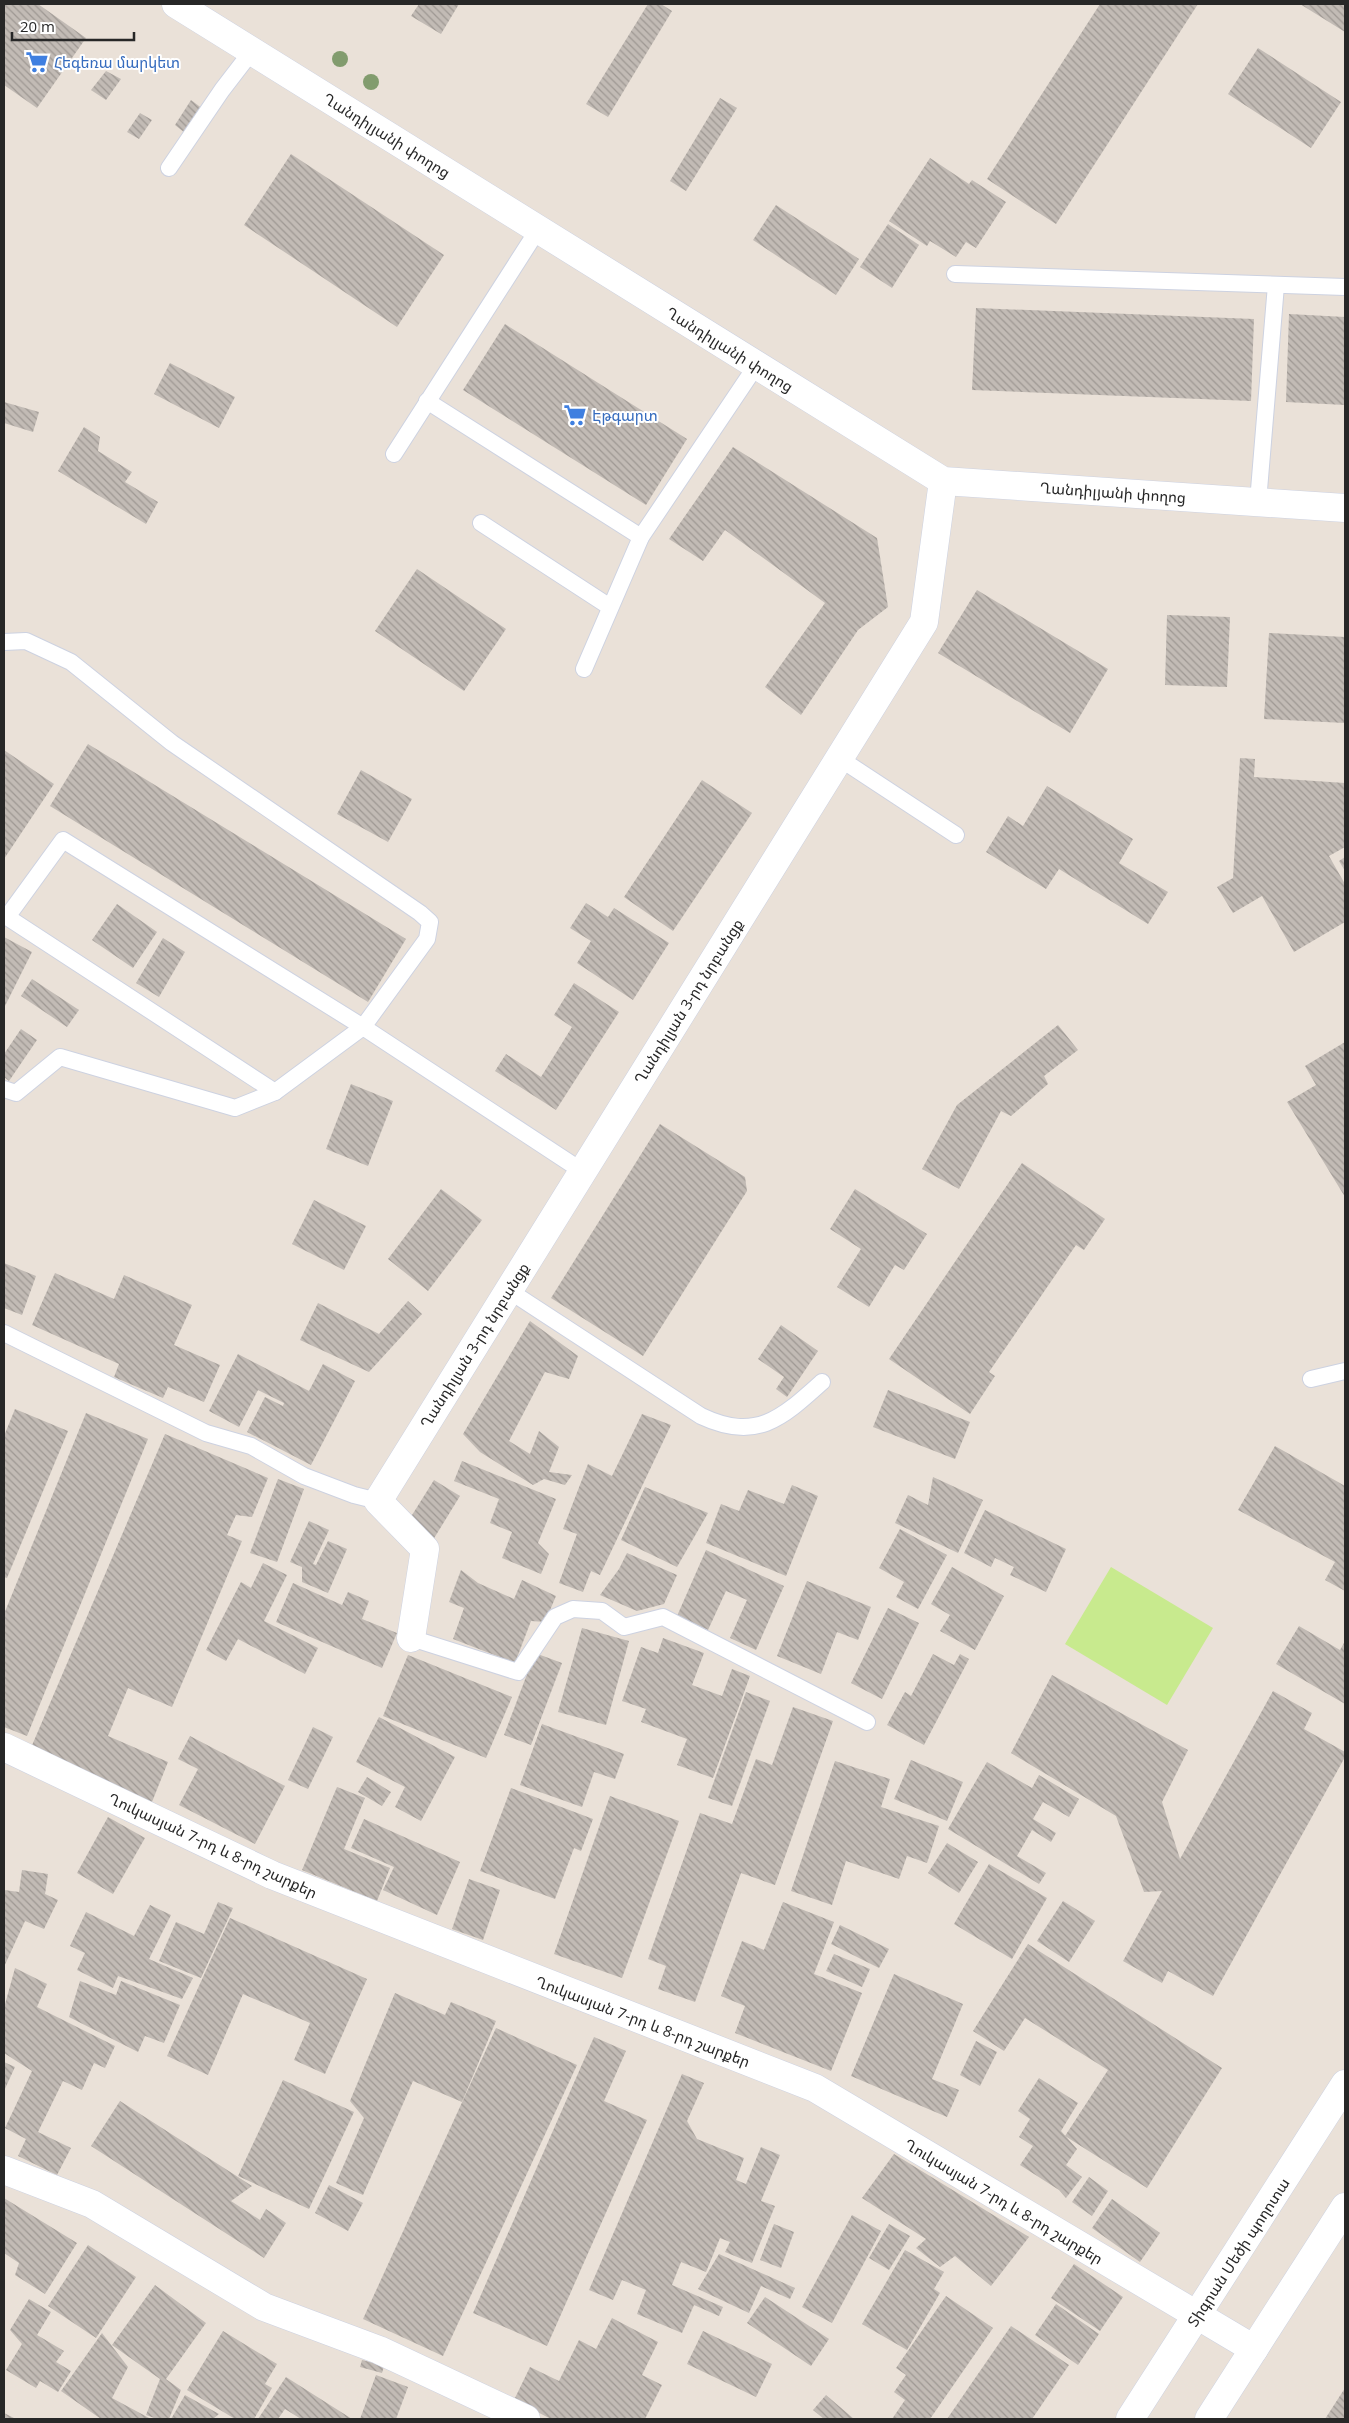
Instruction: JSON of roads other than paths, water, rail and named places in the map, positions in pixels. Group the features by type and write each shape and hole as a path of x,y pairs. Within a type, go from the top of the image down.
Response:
{"street":[{"name":"Ղանդիլյանի փողոց","path":"193,8 252,51 943,481 1345,508"},
{"name":"Ղանդիլյան 3-րդ նրբանցք","path":"378,1501 924,622 943,481"},
{"path":"378,1501 425,1550 411,1638"},
{"name":"Ղուկասյան 7-րդ և 8-րդ շարքեր","path":"4,1747 272,1875 814,2088 1254,2349"},
{"name":"Տիգրան Մեծի պողոտա","path":"1130,2419 1345,2084"},
{"path":"4,2170 92,2204 264,2307 379,2350 526,2419"},
{"path":"1209,2419 1345,2207"}],"lane":[{"path":"169,168 222,90 252,51"},
{"path":"394,454 539,228"},
{"path":"955,274 1345,287"},
{"path":"1258,502 1276,285"},
{"path":"584,669 641,537 756,366"},
{"path":"427,401 641,537"},
{"path":"482,523 610,607"},
{"path":"4,642 26,641 71,662 172,743 420,913 430,922 427,939 363,1027 275,1092 235,1108 60,1056 16,1092 4,1089"},
{"path":"839,758 956,834"},
{"path":"275,1092 5,916 64,840 363,1027 582,1171"},
{"path":"508,1290 693,1411 721,1426 739,1428 760,1425 781,1416 822,1382"},
{"path":"4,1333 206,1433 251,1446 304,1476 354,1495 378,1501"},
{"path":"1311,1379 1345,1371"},
{"path":"411,1638 518,1672 554,1617 573,1609 602,1611 624,1627 664,1617 867,1722"}],"place":[{"name":"Հեգեռա մարկետ","path":"37,62"},
{"name":"Էթգարտ","path":"575,415"}]}
